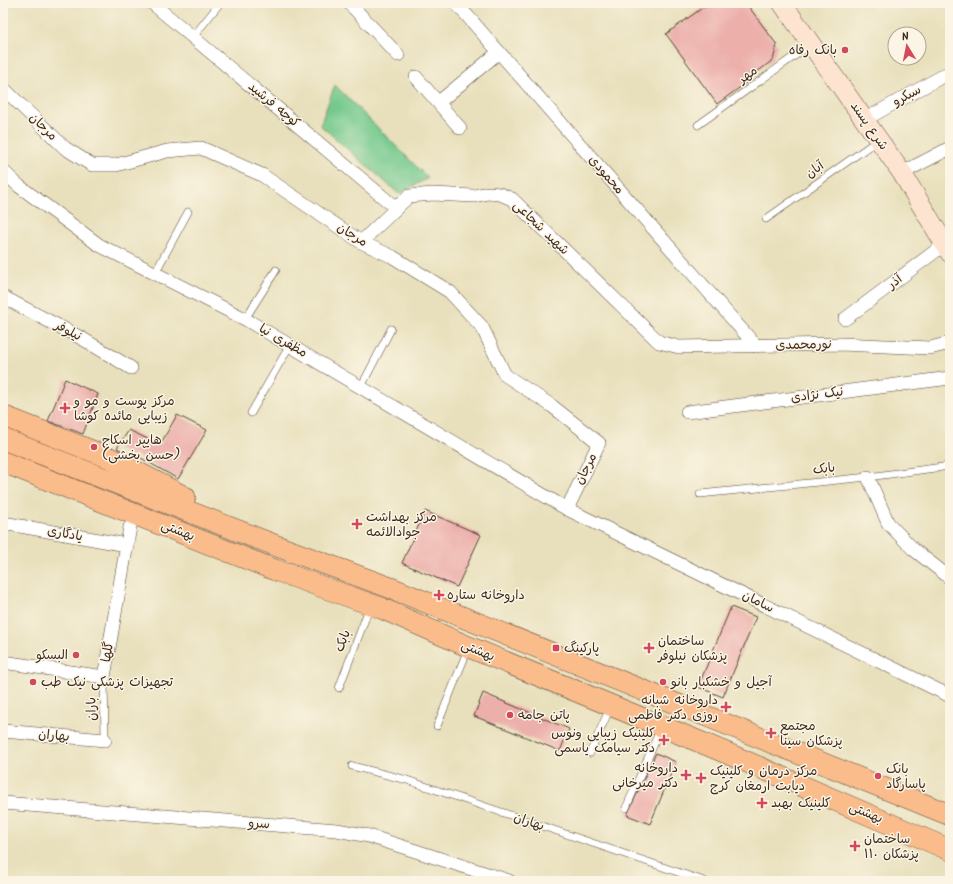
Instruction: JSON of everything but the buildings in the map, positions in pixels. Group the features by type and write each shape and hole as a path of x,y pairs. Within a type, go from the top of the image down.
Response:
{"main road":[{"name":"شرع پسند","path":"782,3 902,173 948,249"},
{"path":"3,416 110,458 285,549"},
{"name":"بهشتى","path":"3,439 285,549 391,588 950,815"},
{"name":"بهشتى","path":"3,462 274,570 370,604 469,647 662,726 950,850"},
{"path":"3,477 128,536 274,570"}],"street":[{"name":"كوچه فرشيد","path":"152,3 396,208"},
{"path":"349,3 398,55"},
{"name":"محمودی","path":"456,3 756,346"},
{"path":"439,102 499,52"},
{"name":"سبکرو","path":"864,120 950,72"},
{"path":"416,77 460,128"},
{"name":"مرجان","path":"3,88 65,148 92,165 116,165 167,151 201,148 262,175 361,242 393,257 450,292 482,327 505,375 552,406 600,443 567,509"},
{"path":"902,173 950,148"},
{"name":"مظفری نیا","path":"3,171 20,186 99,245 245,319 361,386 567,509"},
{"name":"شهید شجاعی","path":"361,242 409,196 433,194 474,196 488,193 500,194 512,199 658,342"},
{"name":"آذر","path":"845,319 948,249"},
{"name":"نیلوفر","path":"3,297 83,339 131,368"},
{"name":"نورمحمدی","path":"658,342 679,347 841,344 930,348 950,343"},
{"name":"نیک نژادی","path":"687,412 949,380"},
{"path":"868,476 888,523 913,549 950,578"},
{"name":"سامان","path":"567,509 950,696"},
{"name":"یادگاری","path":"3,524 128,536"},
{"name":"گلها","path":"3,662 104,677 128,536"},
{"name":"بهاران","path":"3,731 105,740"},
{"name":"سرو","path":"3,803 337,830 369,836 483,877 509,881"}],"lane":[{"path":"193,37 220,3"},
{"name":"مهر","path":"698,125 811,45"},
{"name":"آبان","path":"766,219 878,140"},
{"path":"155,273 188,212"},
{"path":"245,319 276,270"},
{"path":"361,386 391,329"},
{"path":"251,413 290,345"},
{"name":"بابک","path":"700,494 950,466"},
{"name":"بابک","path":"339,688 370,604"},
{"path":"437,726 469,647"},
{"name":"باران","path":"104,677 105,740"},
{"path":"590,753 611,706"},
{"path":"626,808 662,726"},
{"name":"بهاران","path":"352,766 407,780 704,881"}],"green space":[{"path":"335,85 428,178 399,194 320,125"}],"place":[{"name":"بانک رفاه","path":"845,50"},
{"name":"مرکز پوست و مو و زیبایی مائده کوشا","path":"65,408"},
{"name":"هایپر اسکاج (حسن بخشی)","path":"94,447"},
{"name":"مرکز بهداشت جوادالائمه","path":"357,524"},
{"name":"داروخانه ستاره","path":"439,595"},
{"name":"پارکینگ","path":"556,648"},
{"name":"ساختمان پزشکان نیلوفر","path":"649,648"},
{"name":"البسکو","path":"76,655"},
{"name":"تجهیزات پزشکی نیک‌ طب","path":"33,682"},
{"name":"آجیل و خشکبار بانو","path":"663,682"},
{"name":"داروخانه شبانه روزی دکتر فاطمی","path":"726,707"},
{"name":"پاتن جامه","path":"510,715"},
{"name":"مجتمع پزشکان سینا","path":"771,733"},
{"name":"کلینیک زیبایی ونوس دکتر سیامک یاسمی","path":"664,740"},
{"name":"داروخانه دکتر میرخانی","path":"686,775"},
{"name":"بانک پاسارگاد","path":"878,776"},
{"name":"مرکز درمان و کلینیک دیابت ارمغان کرج","path":"701,778"},
{"name":"کلینیک بهبد","path":"762,803"},
{"name":"ساختمان پزشکان ۱۱۰","path":"855,846"}]}
